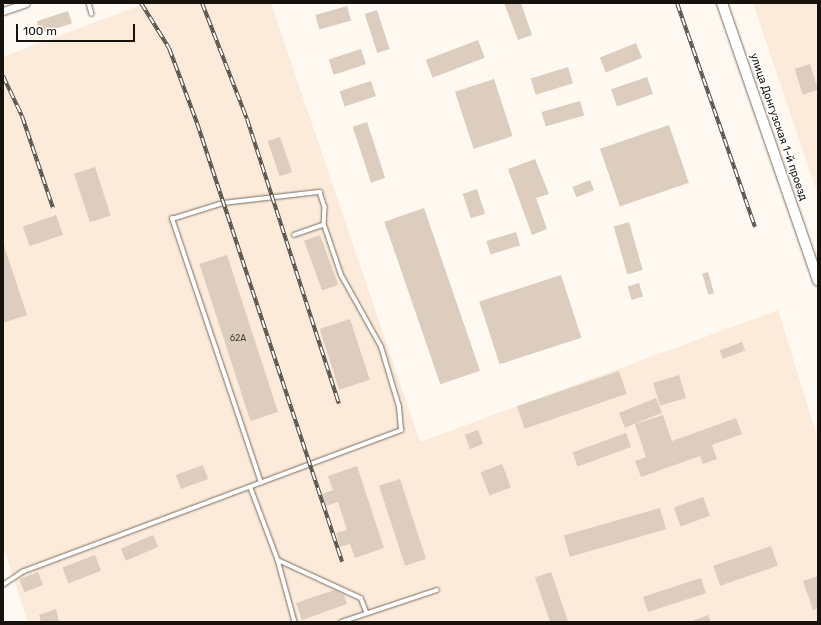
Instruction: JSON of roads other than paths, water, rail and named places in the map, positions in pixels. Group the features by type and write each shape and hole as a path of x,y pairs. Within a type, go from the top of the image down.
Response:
{"street":[{"path":"3,10 26,3"},
{"name":"улица Донгузская 1-й проезд","path":"722,3 818,281"}],"lane":[{"path":"89,3 92,14"},
{"path":"3,585 22,572 251,488 260,483 401,430 399,407 381,347 341,275 324,225 325,207 320,192 223,203 172,219 260,483"},
{"path":"295,235 324,225"},
{"path":"251,488 278,560 295,622"},
{"path":"278,560 361,598 367,613"},
{"path":"341,622 437,590"}],"railway":[{"path":"141,3 169,48 197,123 342,562"},
{"path":"202,3 247,119 339,404"},
{"path":"677,3 755,227"},
{"path":"3,76 22,116 53,208"}]}
